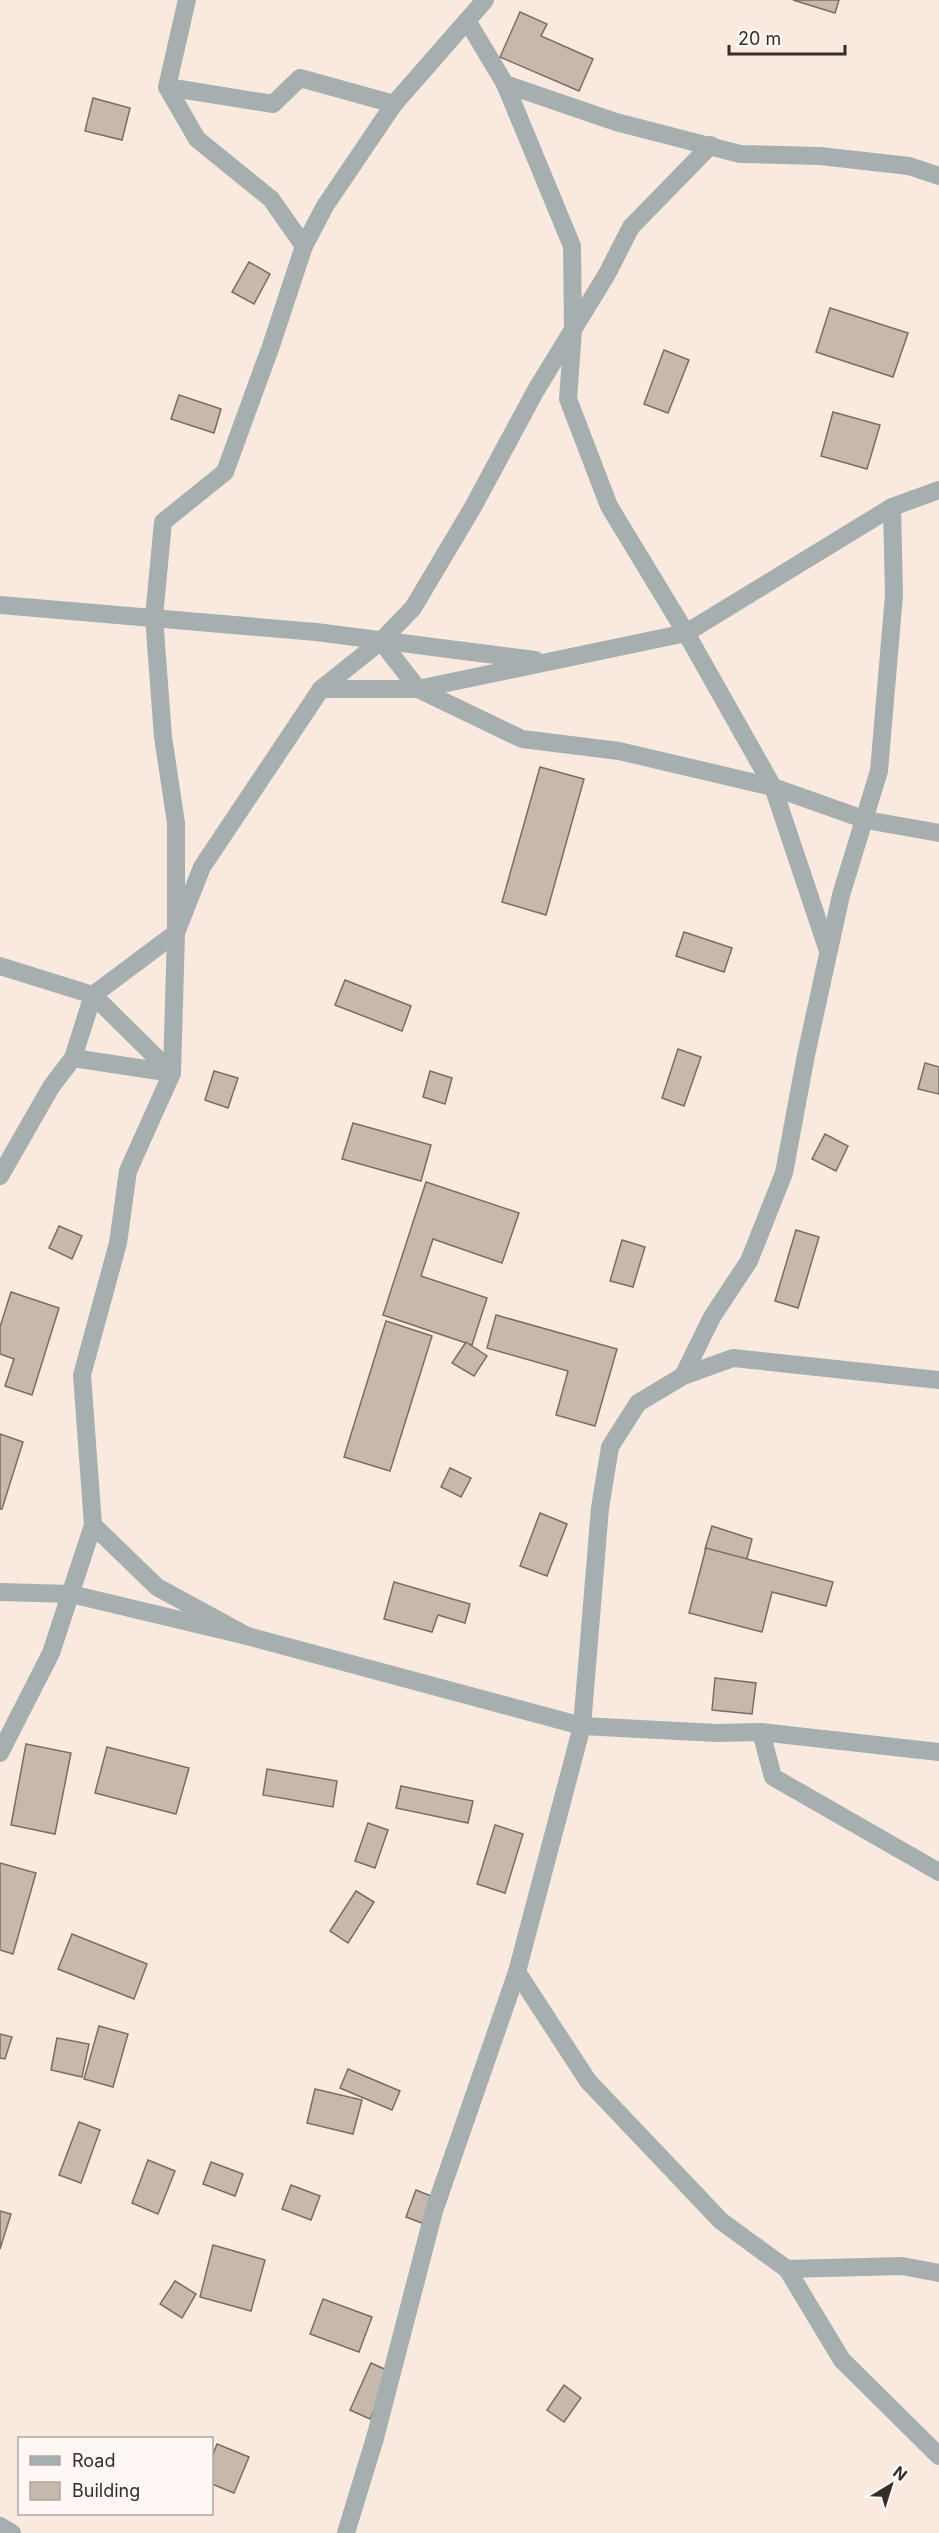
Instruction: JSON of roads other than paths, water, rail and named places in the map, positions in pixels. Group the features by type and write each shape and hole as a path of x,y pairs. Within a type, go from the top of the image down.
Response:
{"street":[{"path":"187,0 167,87 197,139 271,199 304,246"},
{"path":"0,1753 51,1653 93,1525 82,1375 118,1243 128,1172 172,1073 176,823 163,737 154,617 164,522 225,472 271,346 304,246 325,206 393,104 468,22 485,0"},
{"path":"468,22 505,84 572,246 573,330 568,399 609,506 686,633 773,787 828,951"},
{"path":"167,87 273,104 300,78 393,104"},
{"path":"505,84 616,122 740,154 820,156 909,166 939,176"},
{"path":"0,1176 51,1087 73,1058 93,995 176,933 202,867 321,689 381,641 413,608 473,507 536,390 631,227 711,146"},
{"path":"321,689 418,689 686,633 892,507 939,490"},
{"path":"683,1376 712,1317 749,1261 784,1173 841,895 866,820 879,771 894,595 892,507"},
{"path":"0,605 316,632 551,662"},
{"path":"381,641 418,689 522,739 619,752 773,787 866,820 939,833"},
{"path":"0,966 93,995 172,1073"},
{"path":"73,1058 172,1073"},
{"path":"345,2533 375,2438 434,2211 517,1972 582,1726 600,1508 610,1448 638,1403 683,1376 733,1358 939,1380"},
{"path":"93,1525 157,1587 246,1636"},
{"path":"0,1592 71,1594 246,1636 582,1726 717,1733 760,1732 939,1752"},
{"path":"760,1732 773,1777 939,1872"},
{"path":"517,1972 588,2081 721,2221 787,2269 842,2360 939,2456"},
{"path":"787,2269 902,2266 939,2273"},
{"path":"0,2526 12,2533"}]}
